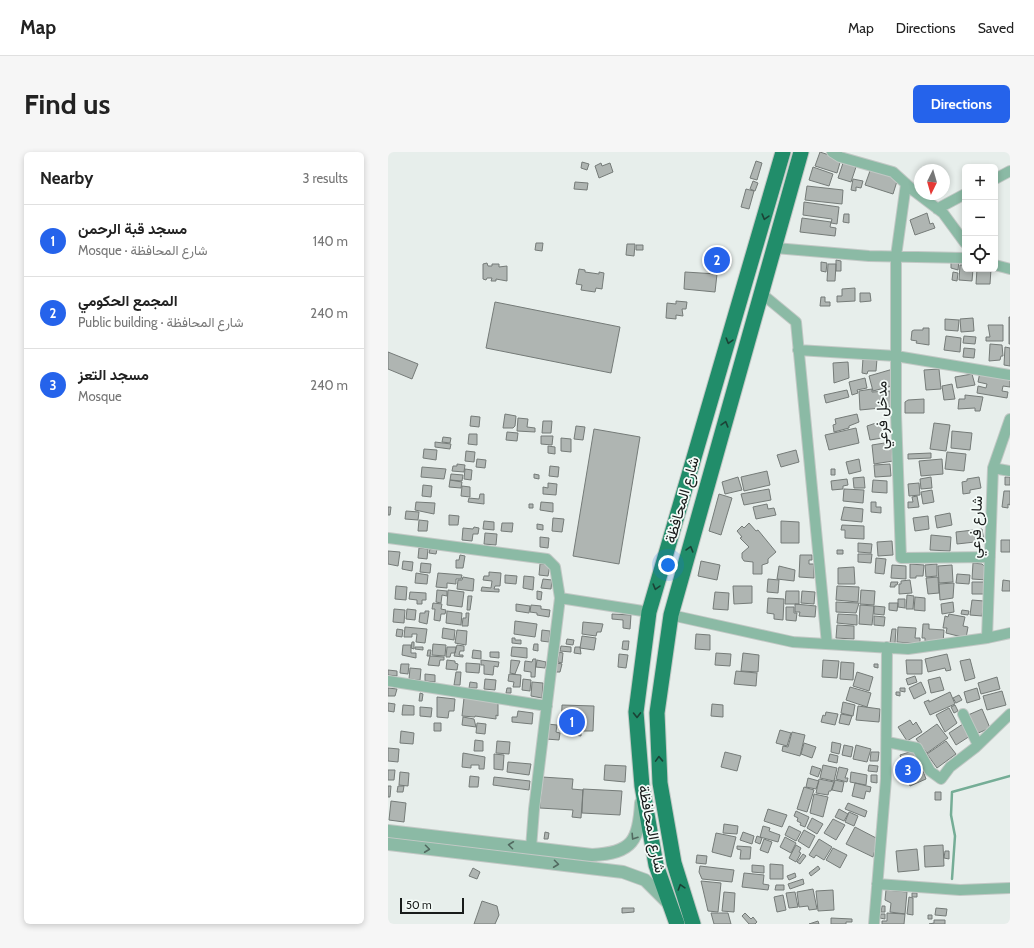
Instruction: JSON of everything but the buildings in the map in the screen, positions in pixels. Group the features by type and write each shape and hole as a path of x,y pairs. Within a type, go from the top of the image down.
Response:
{"main road":[{"name":"شارع المحافظة","path":"677,924 656,865 642,786 636,712 649,612 783,152"},
{"name":"شارع المحافظة","path":"693,924 674,863 660,783 657,713 671,615 801,152"},
{"path":"772,193 789,198"}],"street":[{"path":"832,152 840,157 893,172 943,214 962,239"},
{"path":"998,177 1010,171"},
{"name":"مدخل فرعي","path":"906,184 896,256 896,356 901,558 990,557"},
{"path":"937,209 962,196"},
{"path":"775,248 896,256 962,258"},
{"path":"998,266 1010,269"},
{"path":"762,293 796,322 827,644"},
{"path":"798,350 896,356 1010,376"},
{"name":"شارع فرعي","path":"987,638 993,468 1010,419"},
{"path":"993,468 1010,471"},
{"path":"388,538 547,559 555,567 560,598 534,809 531,848"},
{"path":"560,598 649,612"},
{"path":"671,615 793,642 908,649 987,638 1010,633"},
{"path":"874,924 886,779 887,647"},
{"path":"388,681 547,706"},
{"path":"963,714 978,745"},
{"path":"887,742 917,748 930,771 941,779 950,767 978,745 1010,714"},
{"path":"388,831 592,855 611,853 627,846 636,836 639,829 642,786"},
{"path":"388,844 623,872 638,876 652,885 671,907"},
{"path":"877,884 960,890 1010,888"}],"waterway":[{"path":"952,879 955,836 951,815 952,792 1010,776"}],"place":[{"name":"المجمع الحكومي","path":"717,260"},
{"name":"مسجد قبة الرحمن","path":"572,722"},
{"name":"مسجد التعز","path":"908,770"}]}
